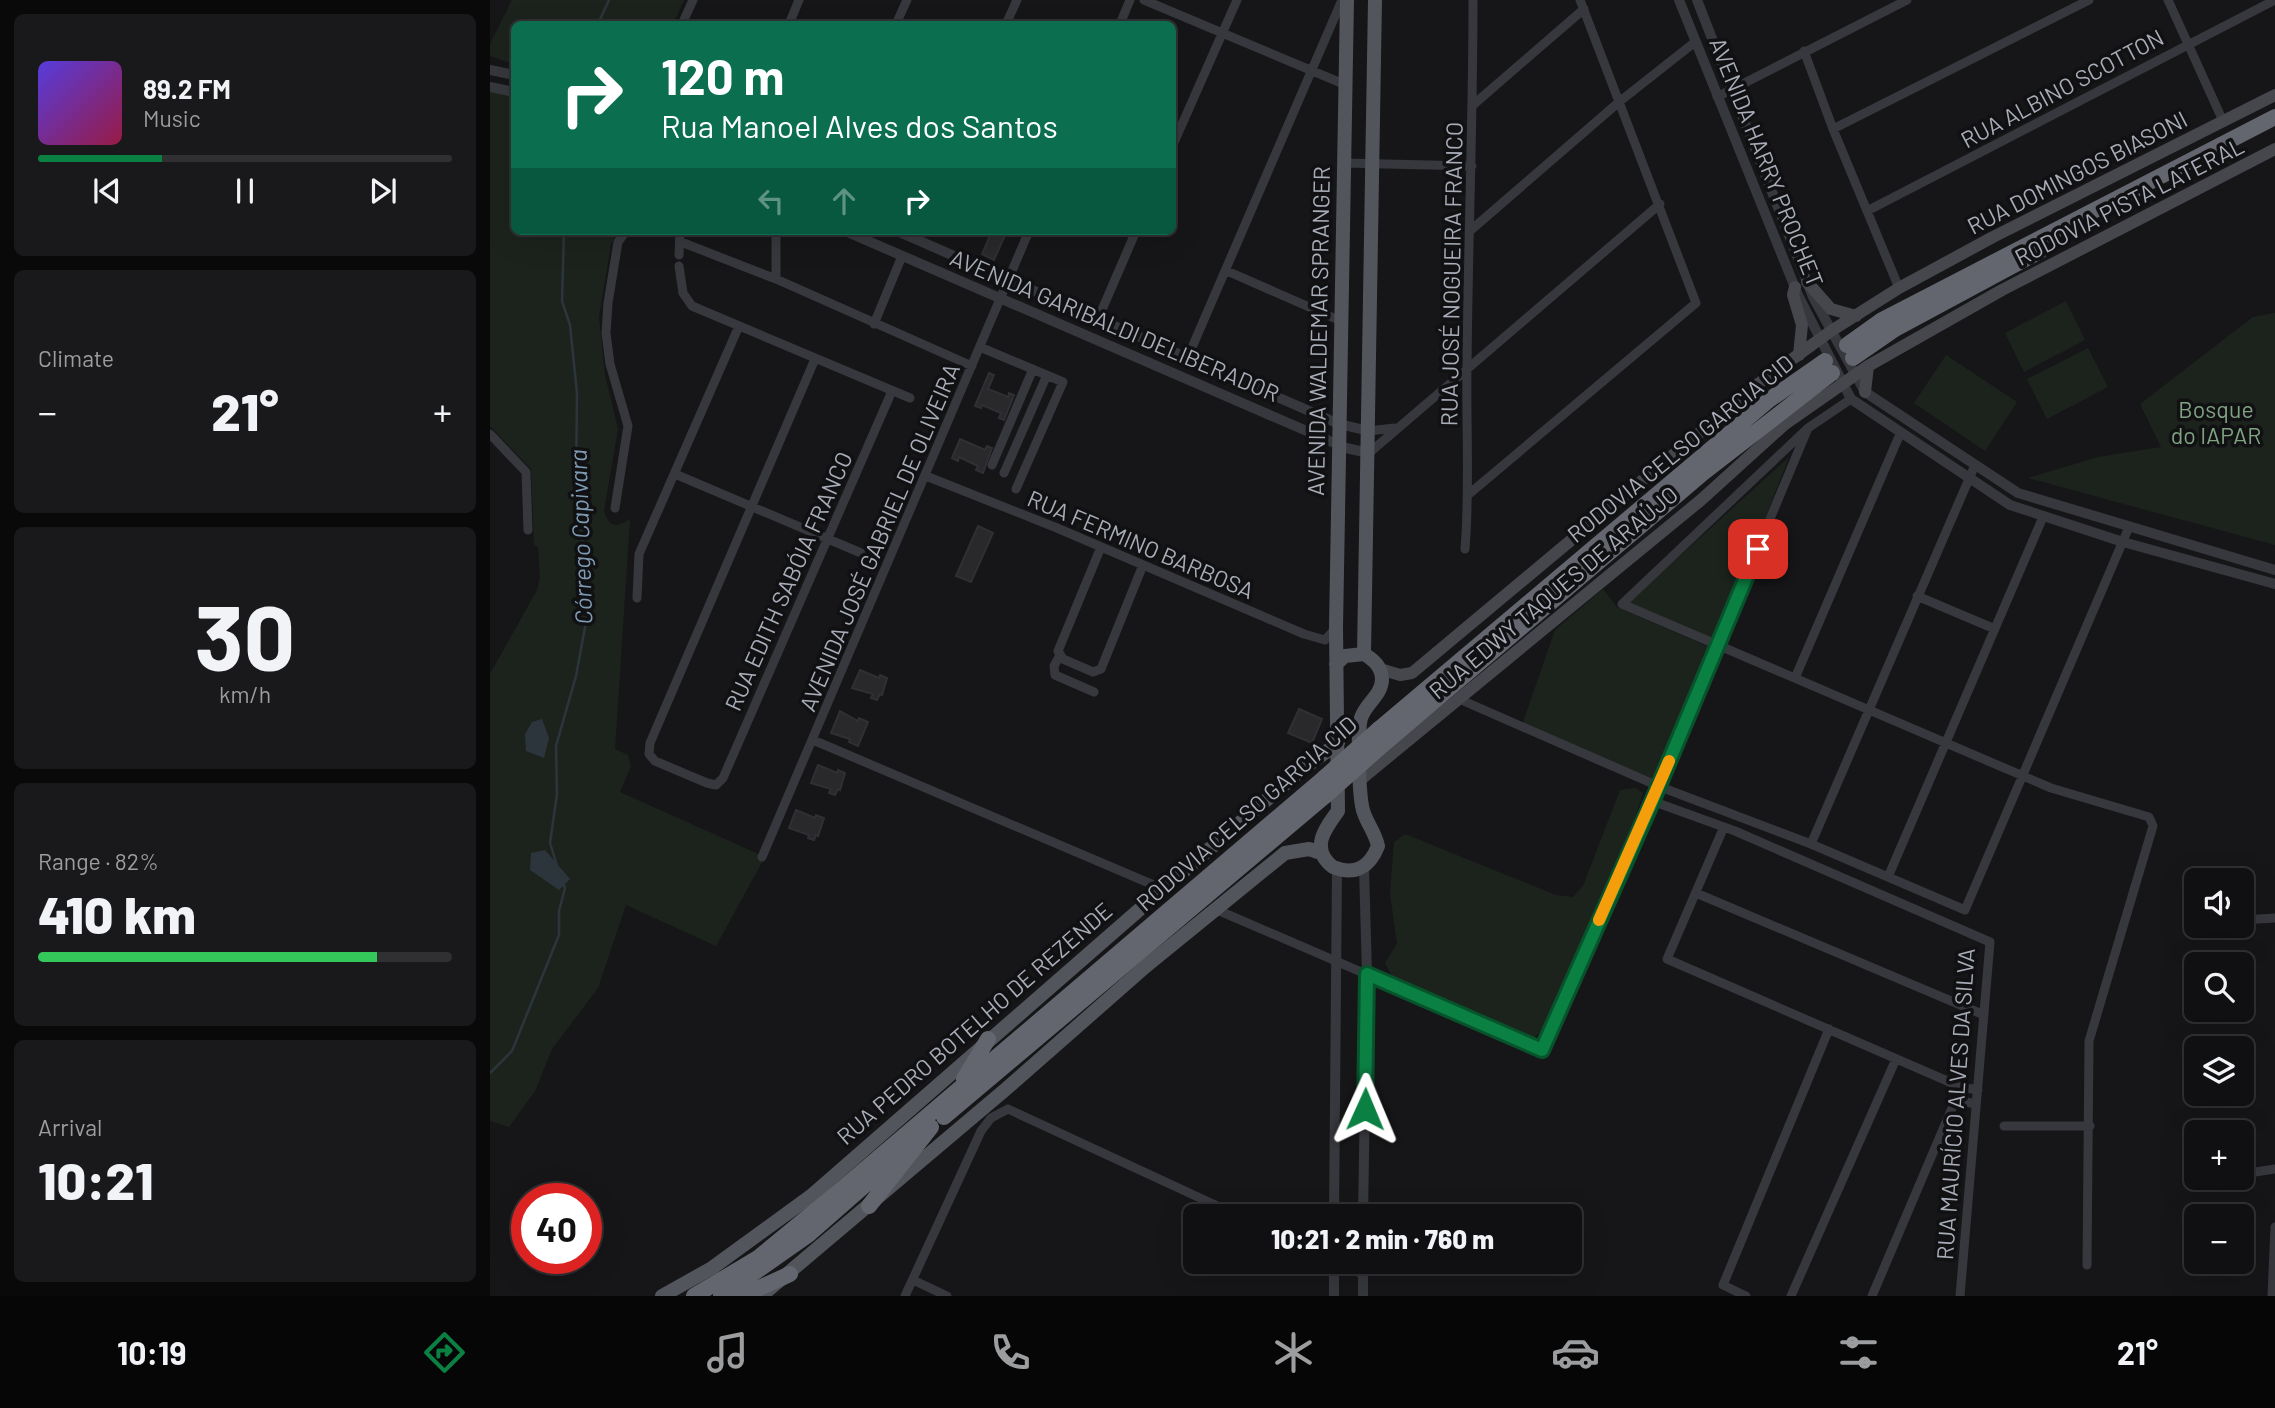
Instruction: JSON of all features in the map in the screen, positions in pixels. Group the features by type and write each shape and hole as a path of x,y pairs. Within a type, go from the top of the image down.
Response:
{"highway":[{"path":"2275,117 1882,320 1850,351 2275,129"},
{"name":"RODOVIA CELSO GARCIA CID","path":"694,1296 758,1258 955,1094 1379,729 1769,400 1833,372"},
{"name":"RODOVIA CELSO GARCIA CID","path":"721,1296 807,1236 931,1127 1073,1011 1703,473 1833,372"},
{"path":"955,1094 988,1039"},
{"path":"869,1206 931,1127"},
{"path":"742,1296 790,1274"}],"main road":[{"name":"AVENIDA WALDEMAR SPRANGER","path":"1321,853 1319,842 1325,828 1338,811 1336,628 1346,85 1345,0"},
{"path":"761,1296 1006,1089 1146,966 1285,853 1309,849 1321,853 1327,863 1337,869 1346,871 1364,868 1378,846 1375,832 1362,806 1360,780 1361,718 1380,688 1380,669 1364,654 1375,0"},
{"name":"RUA DOMINGOS BIASONI","path":"1899,288 1993,237 2275,95"},
{"name":"RODOVIA PISTA LATERAL","path":"1899,348 2002,290 2275,149"},
{"path":"1799,355 1802,330 1793,295 1801,285 1831,309 1856,316"},
{"name":"RODOVIA CELSO GARCIA CID","path":"1380,669 1400,675 1412,673 1758,384 1826,335 1899,288"},
{"name":"RODOVIA CELSO GARCIA CID","path":"1771,436 1833,372 1856,375 1899,348"},
{"path":"1865,392 1868,366"},
{"name":"RUA EDWY TAQUES DE ARAÚJO","path":"1360,780 1701,500 1771,436"},
{"path":"1336,664 1345,656 1364,654"},
{"name":"RUA PEDRO BOTELHO DE REZENDE","path":"662,1296 712,1268 811,1196 988,1039 1300,771 1338,743"}],"street":[{"path":"683,21 693,0"},
{"path":"790,21 799,0"},
{"path":"897,21 907,0"},
{"path":"1007,21 1017,0"},
{"path":"1121,21 1130,0"},
{"path":"1144,0 1346,85"},
{"path":"1176,138 1237,0"},
{"path":"1187,359 1345,0"},
{"name":"RUA JOSÉ NOGUEIRA FRANCO","path":"1465,549 1469,494 1466,369 1471,230 1473,0"},
{"name":"AVENIDA HARRY PROCHET","path":"1679,0 1717,97 1826,335"},
{"name":"AVENIDA HARRY PROCHET","path":"1697,0 1801,285"},
{"path":"1717,97 1907,0"},
{"path":"1833,129 2089,0"},
{"path":"2168,0 2223,121"},
{"name":"RUA ALBINO SCOTTON","path":"1867,211 2275,0"},
{"path":"1469,494 1696,303 1582,5 1473,105"},
{"path":"1471,230 1619,102 1695,42"},
{"path":"1804,51 1833,129 1899,288"},
{"path":"490,70 511,74"},
{"path":"490,87 511,91"},
{"path":"1344,163 1472,166"},
{"path":"1369,453 1660,204"},
{"path":"615,508 628,426 610,364 606,333 618,242 623,235"},
{"path":"679,255 680,235"},
{"path":"776,235 776,279"},
{"name":"AVENIDA GARIBALDI DELIBERADOR","path":"854,235 1340,446 1369,453"},
{"name":"AVENIDA GARIBALDI DELIBERADOR","path":"913,235 1187,359 1339,424 1369,430"},
{"name":"AVENIDA JOSÉ GABRIEL DE OLIVEIRA","path":"762,857 1027,235"},
{"path":"1098,319 1134,235"},
{"path":"681,242 776,279 972,366"},
{"path":"874,324 902,256"},
{"path":"680,266 683,293 688,302 910,398"},
{"path":"1227,271 1341,321"},
{"path":"637,598 639,554 739,326"},
{"path":"1826,335 1833,372 1852,399 1968,480 2010,505 2123,542 2275,584"},
{"path":"1826,335 1856,375 1865,392 2018,493 2275,570"},
{"path":"980,347 1063,382 1016,489"},
{"path":"751,507 815,359"},
{"path":"992,465 1033,369"},
{"path":"1004,473 1046,375"},
{"name":"RUA EDITH SABÓIA FRANCO","path":"751,507 649,743 649,754 655,761 716,785 723,779 892,391"},
{"path":"1852,399 1808,428 1622,604 2051,788 2149,817 2153,826 2089,1041 2087,1265"},
{"path":"1369,430 1387,431 1402,425"},
{"path":"1215,909 1542,1050 1652,802 1808,428"},
{"path":"490,434 526,472 528,530"},
{"path":"1795,678 1900,434"},
{"path":"1811,844 1975,465"},
{"path":"675,474 861,553"},
{"name":"RUA FERMINO BARBOSA","path":"926,476 1318,639 1325,640 1336,628"},
{"path":"1888,877 2043,517"},
{"path":"1460,699 1658,786 1811,844 1965,910 2129,527"},
{"path":"1094,692 1055,675 1054,666 1101,547"},
{"path":"1060,655 1093,672 1101,669 1143,565"},
{"path":"1917,596 1995,629"},
{"path":"813,740 1163,889"},
{"name":"RUA MAURÍCIO ALVES DA SILVA","path":"1652,802 1723,828 1990,942 1960,1296"},
{"path":"1723,828 1667,959 1961,1087 1978,1090"},
{"path":"1363,1204 1367,974 1364,868"},
{"path":"1335,1204 1337,869"},
{"path":"1696,893 1984,1015"},
{"path":"2254,919 2275,918"},
{"path":"1746,1296 1723,1285 1829,1029"},
{"path":"1791,1296 1896,1059"},
{"path":"1872,1296 1961,1087"},
{"path":"1006,1089 1008,1109"},
{"path":"1956,1100 1976,1104"},
{"path":"905,1296 986,1123 1008,1109"},
{"path":"1008,1109 1213,1204"},
{"path":"2004,1126 2090,1126"},
{"path":"954,1133 974,1145"},
{"path":"2254,1172 2275,1169"},
{"path":"2272,1296 2275,1227"},
{"path":"1334,1274 1334,1296"},
{"path":"1363,1274 1363,1296"},
{"path":"913,1280 947,1296"}],"green space":[{"path":"512,0 684,0 672,21 511,21 511,63 490,56 490,44"},
{"path":"490,91 511,95 511,235 616,235 611,244 599,317 605,375 618,429 604,511 608,521 614,525 630,519 615,749 628,755 631,766 620,792 765,857 716,946 626,905 598,988 552,1049 535,1091 509,1127 490,1121 490,674 537,590 540,577 538,547 534,545 531,469 490,426"},
{"path":"2066,301 2085,340 2024,372 2005,333"},
{"name":"Bosque do IAPAR","path":"2275,313 2275,545 2028,478 2098,457 2161,447 2140,404 2253,317"},
{"path":"2088,348 2108,387 2047,419 2027,379"},
{"path":"1946,355 2017,402 1985,451 1914,403"},
{"path":"1789,457 1717,641 1628,603"},
{"path":"1603,589 1617,607 1713,649 1656,781 1523,722 1555,630"},
{"path":"1636,788 1643,793 1630,834 1544,1030 1534,1037 1393,978 1385,963 1397,943 1390,894 1394,842 1405,834 1556,895 1573,897 1583,886 1620,790"}],"shaded area":[{"path":"542,719 549,738 544,758 526,751 525,734 532,722"},
{"path":"545,850 570,879 559,890 530,870 531,853"}],"building":[{"path":"990,235 1005,235 994,260 982,254"},
{"path":"989,373 994,375 988,389 1008,397 1009,393 1014,395 1004,420 999,418 1001,413 982,405 981,408 975,406"},
{"path":"960,439 985,450 987,446 992,448 983,473 976,470 978,466 959,457 958,461 952,458"},
{"path":"978,526 993,533 971,582 956,576"},
{"path":"860,670 879,678 880,675 887,678 882,695 880,694 877,700 871,698 873,694 852,688"},
{"path":"1299,709 1322,719 1312,743 1288,733"},
{"path":"840,711 858,721 859,718 868,722 858,746 849,742 850,739 831,733"},
{"path":"818,765 837,773 838,770 845,773 840,790 838,789 835,795 829,793 831,789 811,783"},
{"path":"796,810 815,818 816,815 824,818 814,840 808,838 809,835 789,828"}],"waterway":[{"name":"Córrego Capivara","path":"599,21 609,0"},
{"name":"Córrego Capivara","path":"557,866 550,843 557,794 556,746 576,676 586,622 586,572 576,484 577,393 570,325 562,301 564,235"},
{"name":"Córrego Capivara","path":"490,1073 512,1051 559,935 559,911 565,888 563,882"}],"slow traffic":[{"path":"1599,920 1669,761"}],"route":[{"path":"1365,1109 1367,974 1542,1050 1652,802 1758,549"}]}
